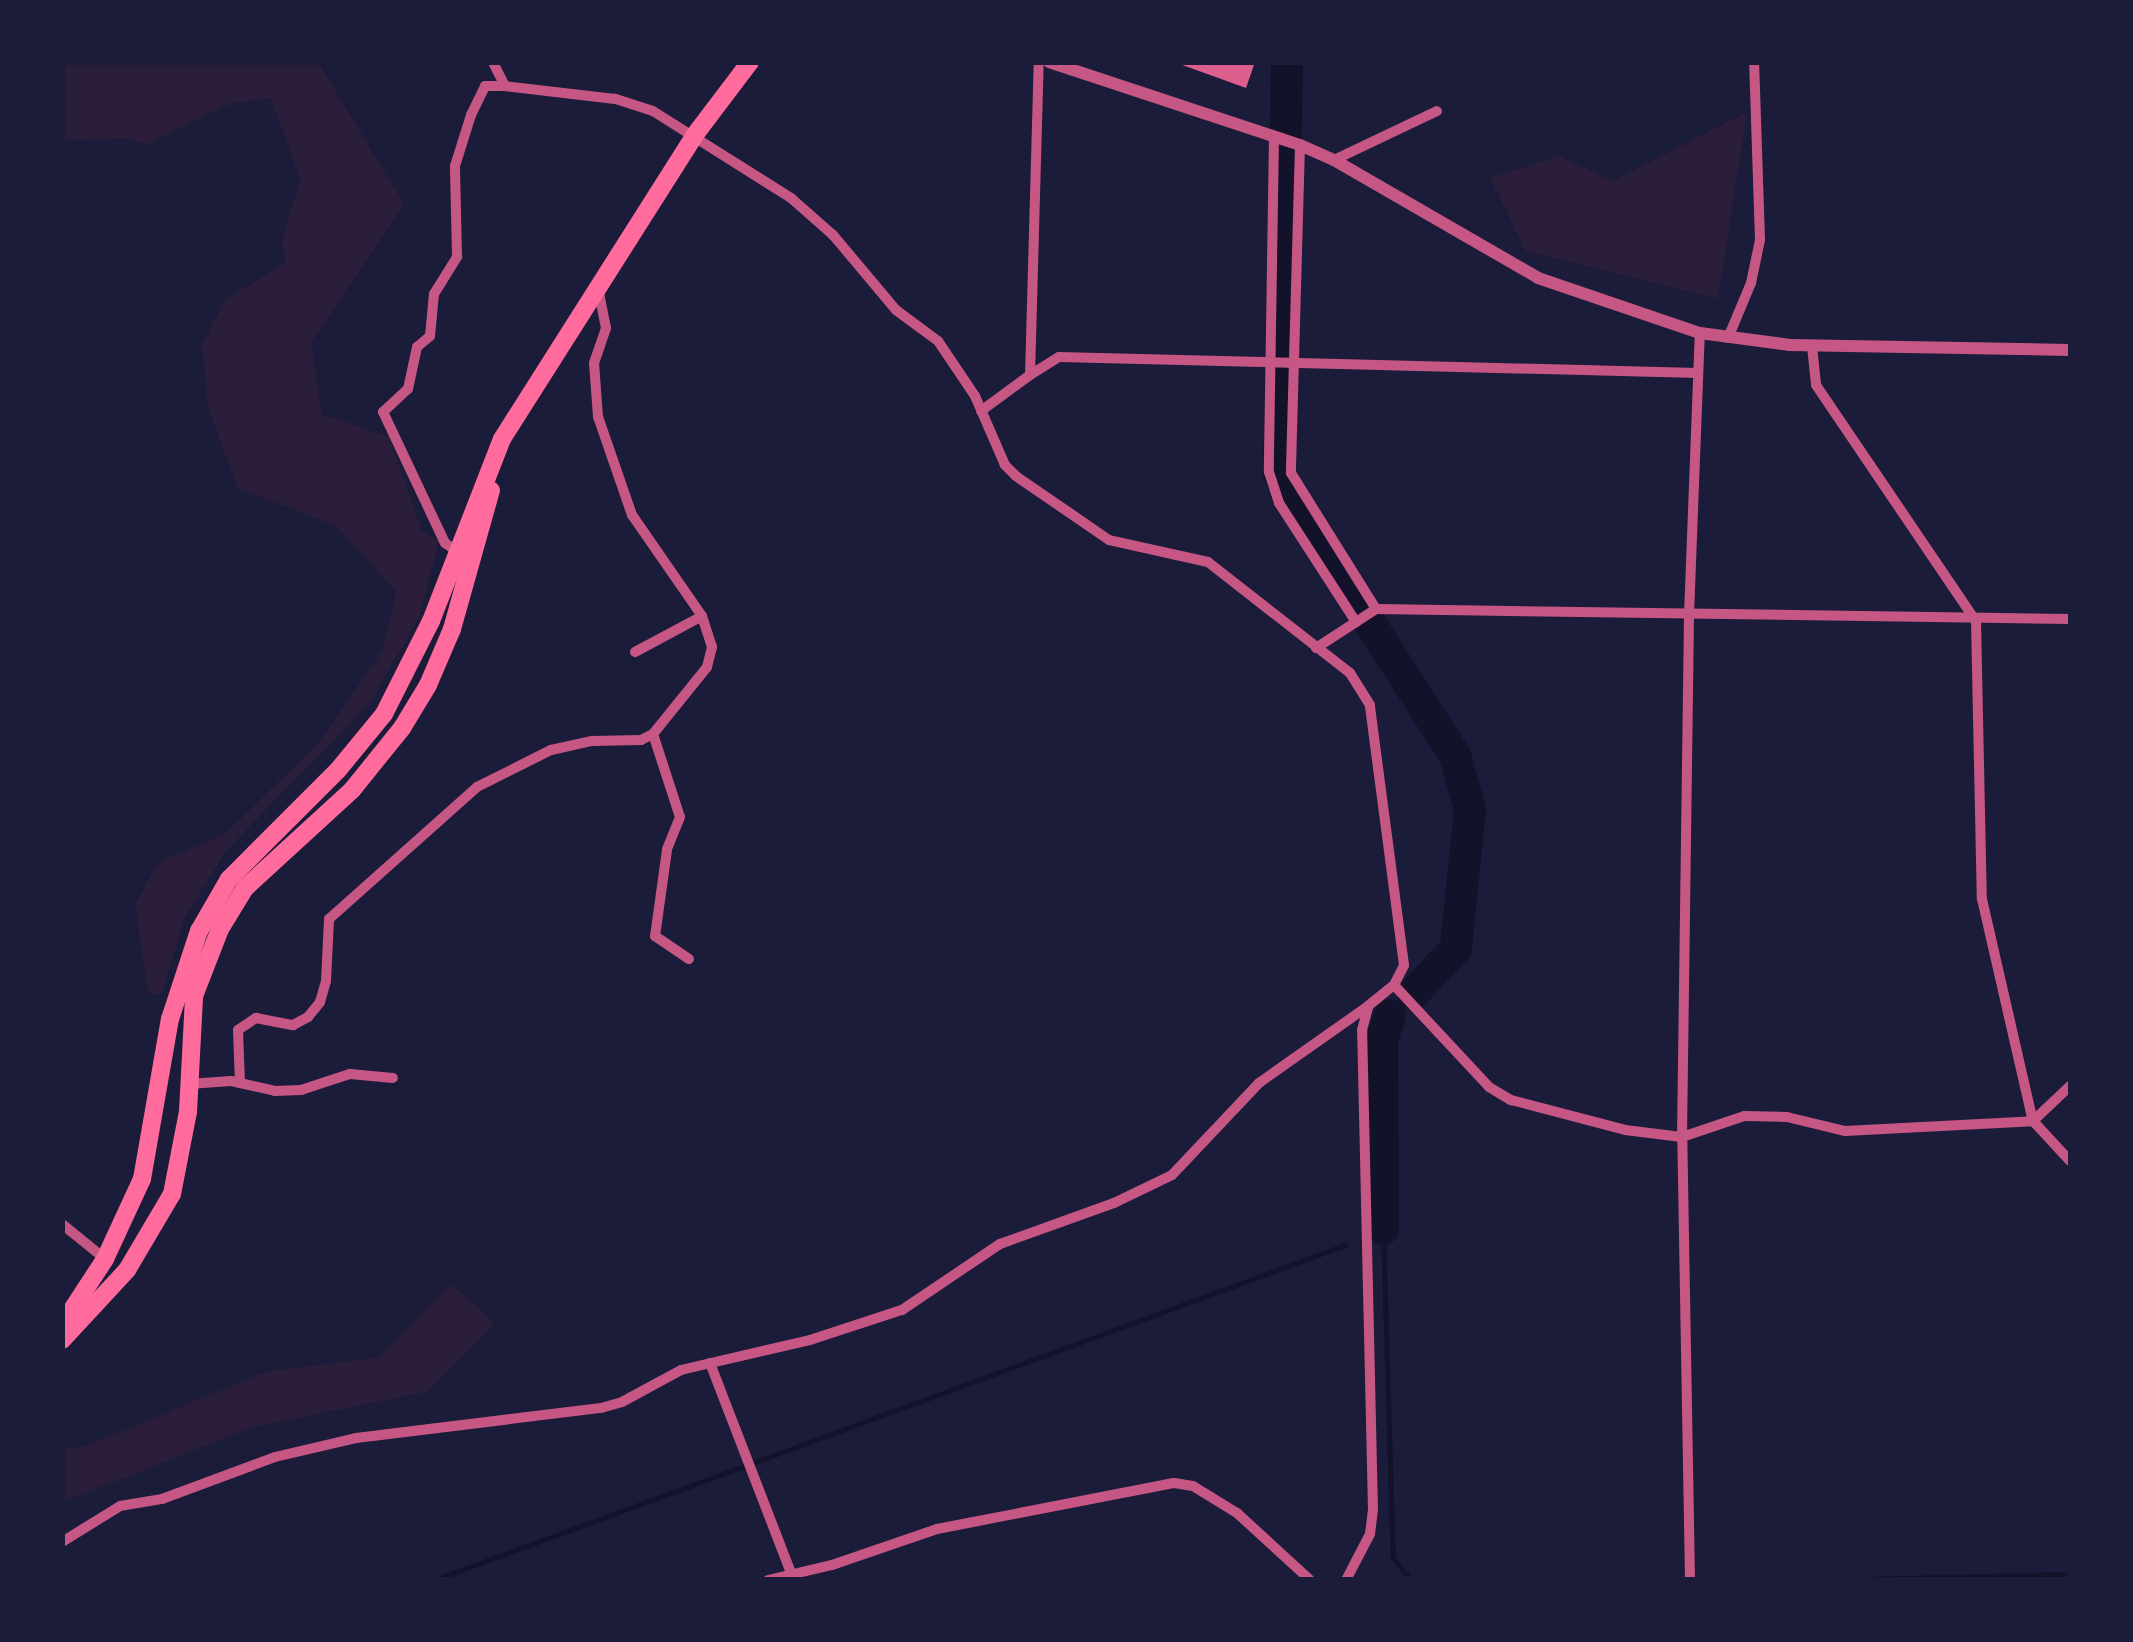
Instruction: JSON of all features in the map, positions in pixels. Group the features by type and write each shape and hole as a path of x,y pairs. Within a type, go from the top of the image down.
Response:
{"highway":[{"path":"129,1213 152,1135 170,1019 198,930 229,879 338,770 384,714 431,621 502,440 694,136 750,62"},
{"path":"62,1340 151,1236 172,1194 188,1112 194,996 220,928 245,888 352,790 402,728 428,685 452,629 486,503 522,410"},
{"path":"62,1326 105,1259 148,1180 170,1100 188,1085"},
{"path":"105,1259 126,1254 142,1230 188,1112"},
{"path":"100,1300 108,1280 105,1259"}],"street":[{"path":"492,62 505,86"},
{"path":"1030,375 1039,62"},
{"path":"1728,338 1751,283 1760,240 1754,62"},
{"path":"1057,64 1298,144 1334,160 1538,278 1700,333 1812,346 2070,350"},
{"path":"62,1542 120,1506 162,1499 276,1457 356,1438 601,1408 622,1402 681,1370 810,1340 902,1310 1000,1244 1114,1203 1172,1175 1259,1083 1368,1006 1394,985 1404,966 1405,950 1370,705 1350,674 1208,562 1109,540 1005,466 981,411 938,341 896,310 816,217 653,111 615,99 484,86 455,166 457,258 434,294 430,336 418,347 408,390 383,412 446,542 456,550"},
{"path":"1334,160 1437,111"},
{"path":"1276,137 1272,487 1357,622"},
{"path":"1298,144 1292,363 1295,484 1374,610"},
{"path":"240,1083 238,1030 246,1020 256,1018 294,1025 308,1017 320,1002 326,981 329,919 477,786 551,750 592,741 641,740 654,734 707,668 712,647 702,616 632,515 598,417 594,363 606,328 598,287"},
{"path":"1690,1574 1682,1137 1689,614 1700,333"},
{"path":"1812,346 1816,385 1976,621 1982,899 2032,1122 2070,1161"},
{"path":"981,411 1059,357 1698,372"},
{"path":"1316,648 1374,610 1976,621 2070,619"},
{"path":"636,652 702,616"},
{"path":"654,734 680,818 667,850 655,936 689,959"},
{"path":"1394,985 1470,1070 1510,1100 1624,1130 1682,1137 1744,1116 1788,1116 1846,1131 2032,1122 2070,1086"},
{"path":"1346,1580 1370,1534 1373,1510 1362,1030 1368,1006"},
{"path":"188,1085 240,1083 275,1091 302,1090 350,1074 393,1078"},
{"path":"62,1224 105,1259"},
{"path":"710,1363 791,1573"},
{"path":"768,1580 832,1565 937,1529 1174,1483 1193,1486 1237,1513 1310,1580"}],"shaded area":[{"path":"62,63 319,63 404,204 311,343 322,414 389,437 422,531 439,541 419,618 369,704 226,851 185,917 161,996 148,993 135,905 158,862 225,834 319,742 383,650 396,591 336,526 237,488 208,406 202,345 225,300 285,263 282,240 300,180 271,98 232,103 147,145 129,139 63,140"},
{"path":"1747,112 1718,299 1526,251 1490,178 1559,156 1613,181"},
{"path":"451,1284 495,1323 426,1392 253,1427 63,1502 63,1448 84,1447 265,1372 379,1357"}],"building":[{"path":"1174,62 1255,62 1246,88"}],"waterway":[{"path":"1287,62 1279,473 1289,497 1455,756 1470,809 1456,948 1414,993"},
{"path":"1383,1229 1382,1040 1390,1015"},
{"path":"1378,1231 1383,1229 1393,1558 1411,1580"},
{"path":"434,1580 1345,1245"},
{"path":"1812,1580 2070,1574"}]}
